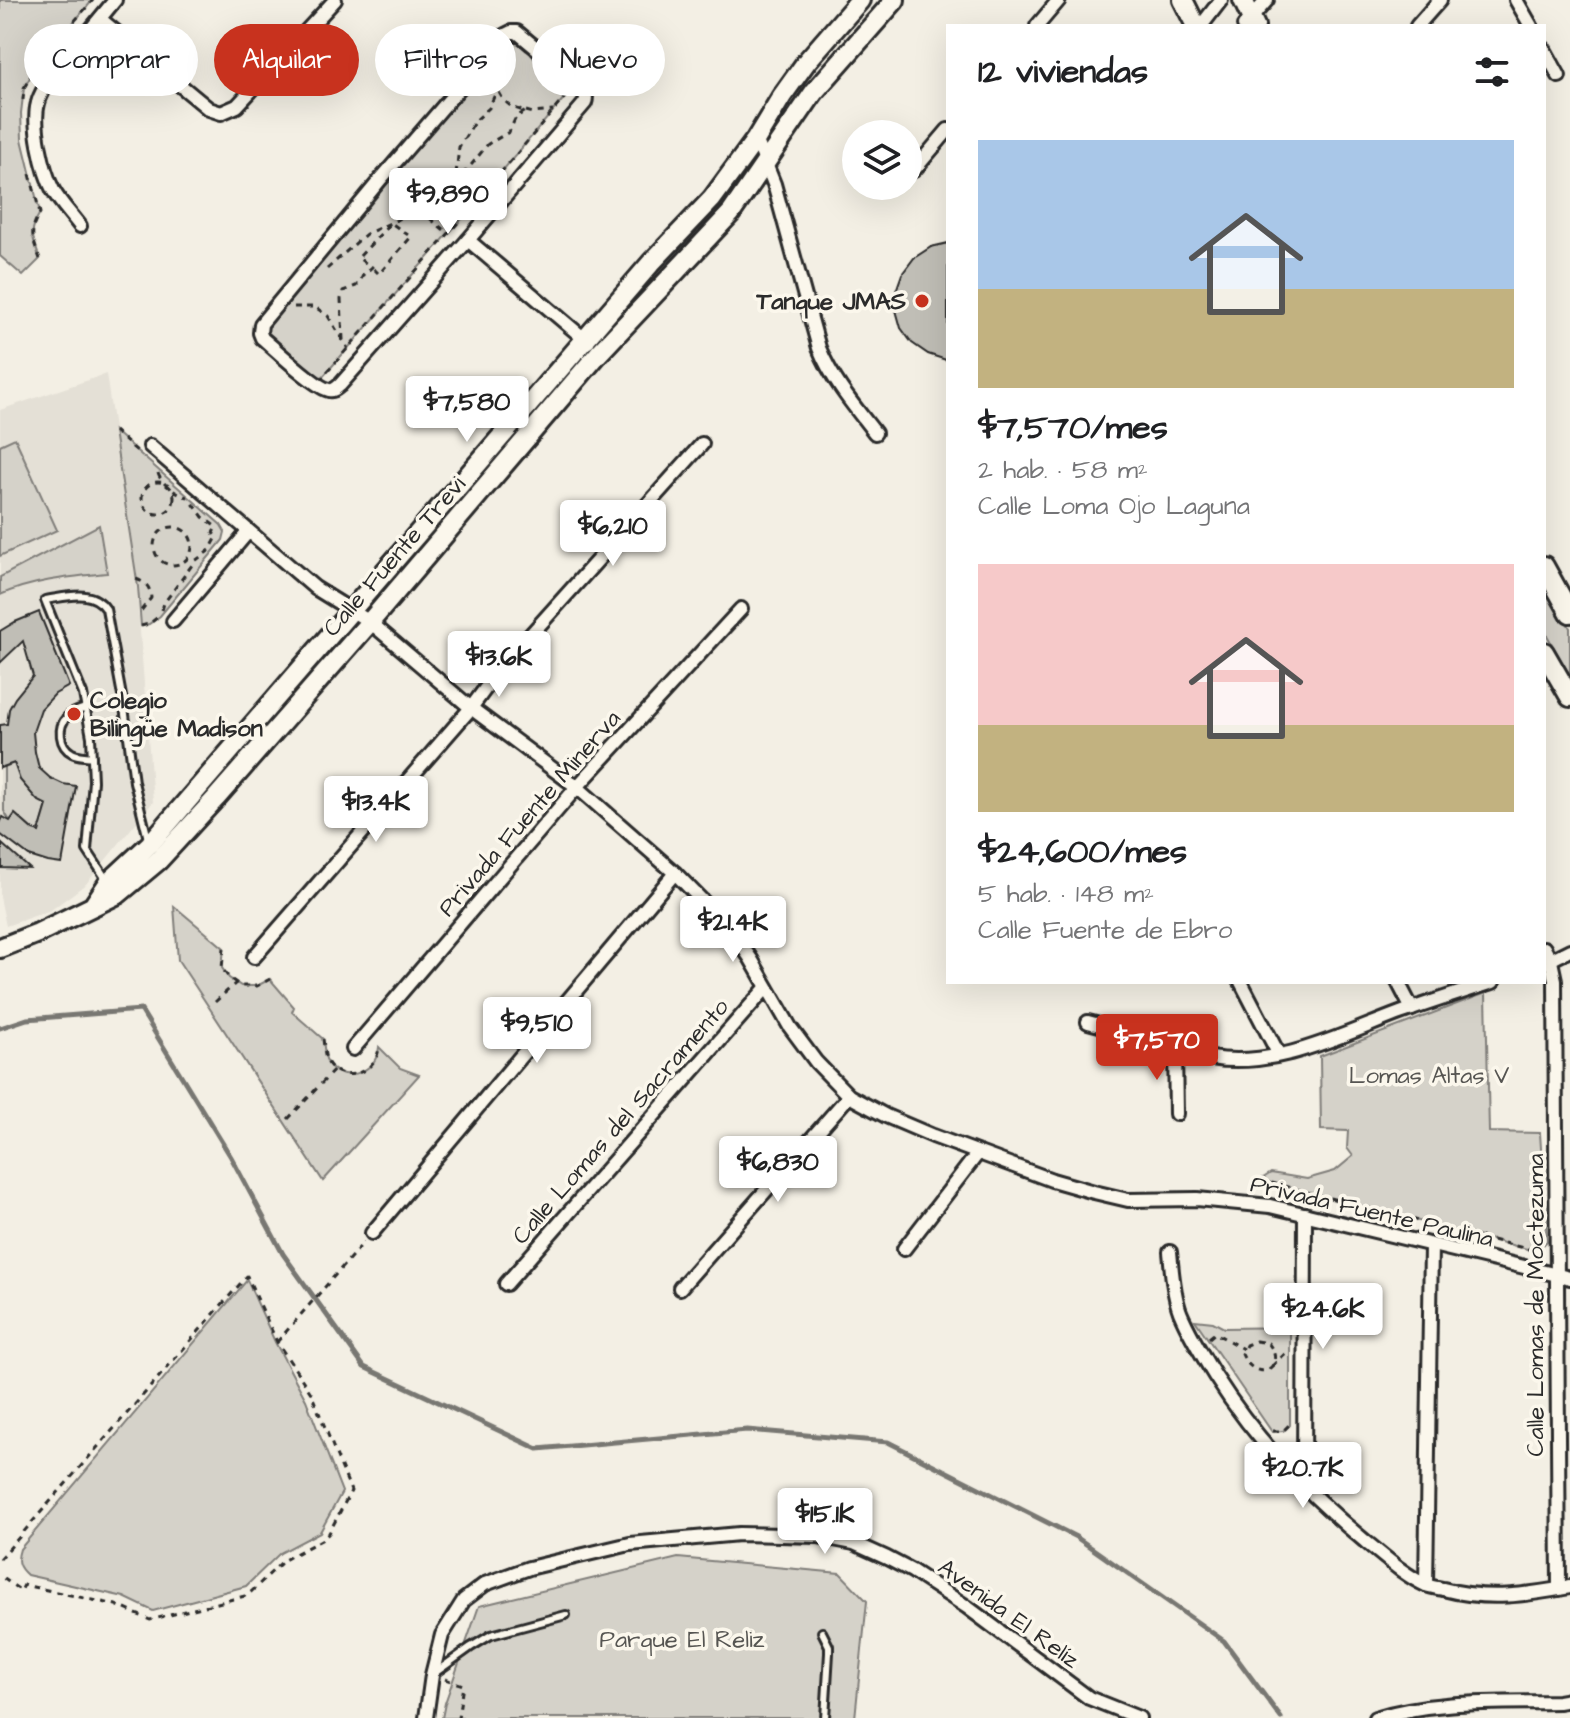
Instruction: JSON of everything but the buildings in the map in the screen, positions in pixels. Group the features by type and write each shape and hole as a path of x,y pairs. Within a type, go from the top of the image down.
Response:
{"street":[{"path":"80,226 54,193 47,175 36,121 37,106 49,80 115,0"},
{"path":"100,19 209,109 221,113 237,106 335,0"},
{"name":"Calle Fuente Trevi","path":"0,948 48,928 95,903 216,798 370,622 592,346 651,263 712,199 807,61 860,0"},
{"name":"Calle Fuente Trevi","path":"154,852 351,609 592,346 731,213 814,92 895,0"},
{"path":"1039,24 1059,0"},
{"path":"1183,0 1197,24"},
{"path":"1200,24 1221,0"},
{"path":"1248,17 1267,0"},
{"path":"1419,24 1440,0"},
{"path":"1516,0 1530,24"},
{"path":"517,32 577,82 586,99 566,127 468,240 334,390 326,389 309,378 261,335 264,319 370,191 505,35 517,32"},
{"path":"1546,53 1559,76"},
{"path":"922,161 946,132"},
{"path":"756,139 774,184 819,348 834,379 875,433"},
{"path":"468,240 592,346"},
{"path":"254,957 471,708 499,670 702,444"},
{"name":"Privada Fuente Paulina","path":"144,449 315,588 370,622 471,708 577,787 675,873 732,931 790,1027 816,1062 849,1096 886,1116 978,1153 1080,1188 1128,1200 1235,1201 1305,1214 1570,1278"},
{"path":"173,621 248,532"},
{"path":"1546,570 1570,613"},
{"name":"Privada Fuente Minerva","path":"353,1049 577,787 741,609"},
{"path":"1546,655 1570,697"},
{"path":"372,1233 675,873"},
{"path":"1548,962 1570,950"},
{"name":"Calle Lomas de Moctezuma","path":"1548,962 1555,980 1556,1276 1564,1588"},
{"path":"1242,984 1279,1055"},
{"path":"1399,984 1412,1009"},
{"path":"1088,1022 1211,1058 1258,1059 1310,1047 1487,984"},
{"name":"Calle Lomas del Sacramento","path":"506,1284 766,988"},
{"path":"1175,1049 1176,1114"},
{"path":"680,1288 849,1096"},
{"path":"904,1249 978,1153"},
{"path":"1304,1487 1305,1214"},
{"path":"1426,1585 1431,1246"},
{"path":"1170,1252 1179,1309 1225,1392 1266,1447 1304,1487 1394,1565 1426,1585 1462,1594 1493,1597 1564,1588"},
{"name":"Avenida El Relíz","path":"426,1718 442,1635 464,1600 477,1588 529,1568 630,1544 739,1534 818,1536 854,1543 912,1571 967,1607 1089,1698 1139,1718"},
{"path":"1375,1718 1427,1706 1570,1700"}],"lane":[{"path":"113,888 87,850 93,781 86,708 45,600 83,595 101,601 106,609 134,782 143,823 154,852"},
{"path":"86,708 64,720 61,735 66,748 73,754 92,757"},
{"path":"432,1675 491,1635 566,1615"},
{"path":"822,1632 829,1646 825,1718"}],"path":[{"path":"461,96 263,329 312,377 320,380 348,349 571,90 516,42"},
{"path":"455,183 459,147 475,121 489,108 494,96"},
{"path":"502,96 517,110 533,113 553,111"},
{"path":"307,276 318,276 366,234 410,214 425,214 488,144 509,132 516,117 526,111"},
{"path":"386,183 449,234"},
{"path":"391,223 411,237 379,274 358,258 391,223"},
{"path":"343,340 343,291 356,286 372,267"},
{"path":"279,310 315,307 328,316 348,349"},
{"path":"114,431 144,449"},
{"path":"141,626 160,616 164,603 195,561 210,550 217,537 213,533 216,527 203,517 189,497 181,496 160,479 157,468"},
{"path":"155,482 169,486 174,501 169,510 158,514 148,510 142,502 146,488 155,482"},
{"path":"171,526 184,529 192,540 188,558 177,565 160,560 154,543 160,532 171,526"},
{"path":"188,558 200,567"},
{"path":"136,579 146,582 151,589 151,598 140,612"},
{"path":"224,948 222,968 236,983 257,986 270,979"},
{"path":"215,1002 236,983"},
{"path":"288,1119 335,1069"},
{"path":"1260,1180 1527,1249 1539,1249 1547,1241"},
{"path":"277,1342 356,1252"},
{"path":"0,1559 247,1276 277,1342 311,1393 351,1491 329,1533 284,1560 245,1596 150,1620 116,1605 24,1585 21,1591 0,1576"},
{"path":"1208,1339 1215,1333 1243,1349"},
{"path":"1272,1366 1275,1356 1268,1343 1251,1342 1243,1349 1244,1359 1257,1371 1272,1366 1290,1349 1290,1364"},
{"path":"1272,1432 1283,1431 1290,1425"},
{"path":"432,1675 463,1685 458,1718"}],"shaded area":[{"name":"Colegio Bilingüe Madison","path":"106,374 136,579 153,802 86,884 51,910 6,926 0,897 0,410"}],"green space":[{"path":"0,0 93,0 72,24 24,24 22,139 40,213 33,236 40,259 23,276 0,256"},
{"path":"516,42 532,55 532,96 566,96 320,380 312,377 263,329 460,96 516,96"},
{"path":"114,431 221,525 225,532 223,540 160,616 141,626 138,587"},
{"path":"15,438 57,530 0,556 0,445"},
{"path":"99,525 107,573 39,583 0,595 0,577"},
{"path":"1546,585 1570,628 1570,676 1546,634"},
{"path":"14,763 27,788 47,805 39,832 15,814 10,821 4,811 4,767"},
{"path":"174,906 224,948 222,968 229,978 241,986 257,986 270,979 294,1007 292,1012 323,1039 326,1059 331,1067 339,1072 356,1074 377,1057 379,1047 400,1068 419,1075 323,1181 178,960"},
{"name":"Lomas Altas V","path":"1486,993 1489,1132 1540,1133 1547,1241 1539,1249 1527,1249 1260,1180 1271,1173 1307,1179 1335,1171 1353,1156 1347,1148 1348,1131 1321,1130 1320,1056"},
{"path":"247,1280 306,1400 342,1492 320,1532 280,1553 246,1586 153,1611 124,1597 27,1575 19,1564 20,1549"},
{"path":"1195,1320 1213,1322 1224,1328 1290,1327 1290,1425 1283,1431 1272,1432"},
{"name":"Parque El Reliz","path":"678,1558 840,1573 867,1601 855,1718 442,1718 479,1606"}],"waterway":[{"path":"0,1028 27,1019 141,1010 231,1157 283,1254 364,1367 538,1449 747,1430 888,1442 1076,1537 1224,1641 1281,1718"}],"place":[{"name":"Tanque JMAS","path":"922,301"},
{"name":"Colegio Bilingüe Madison","path":"74,714"}]}
